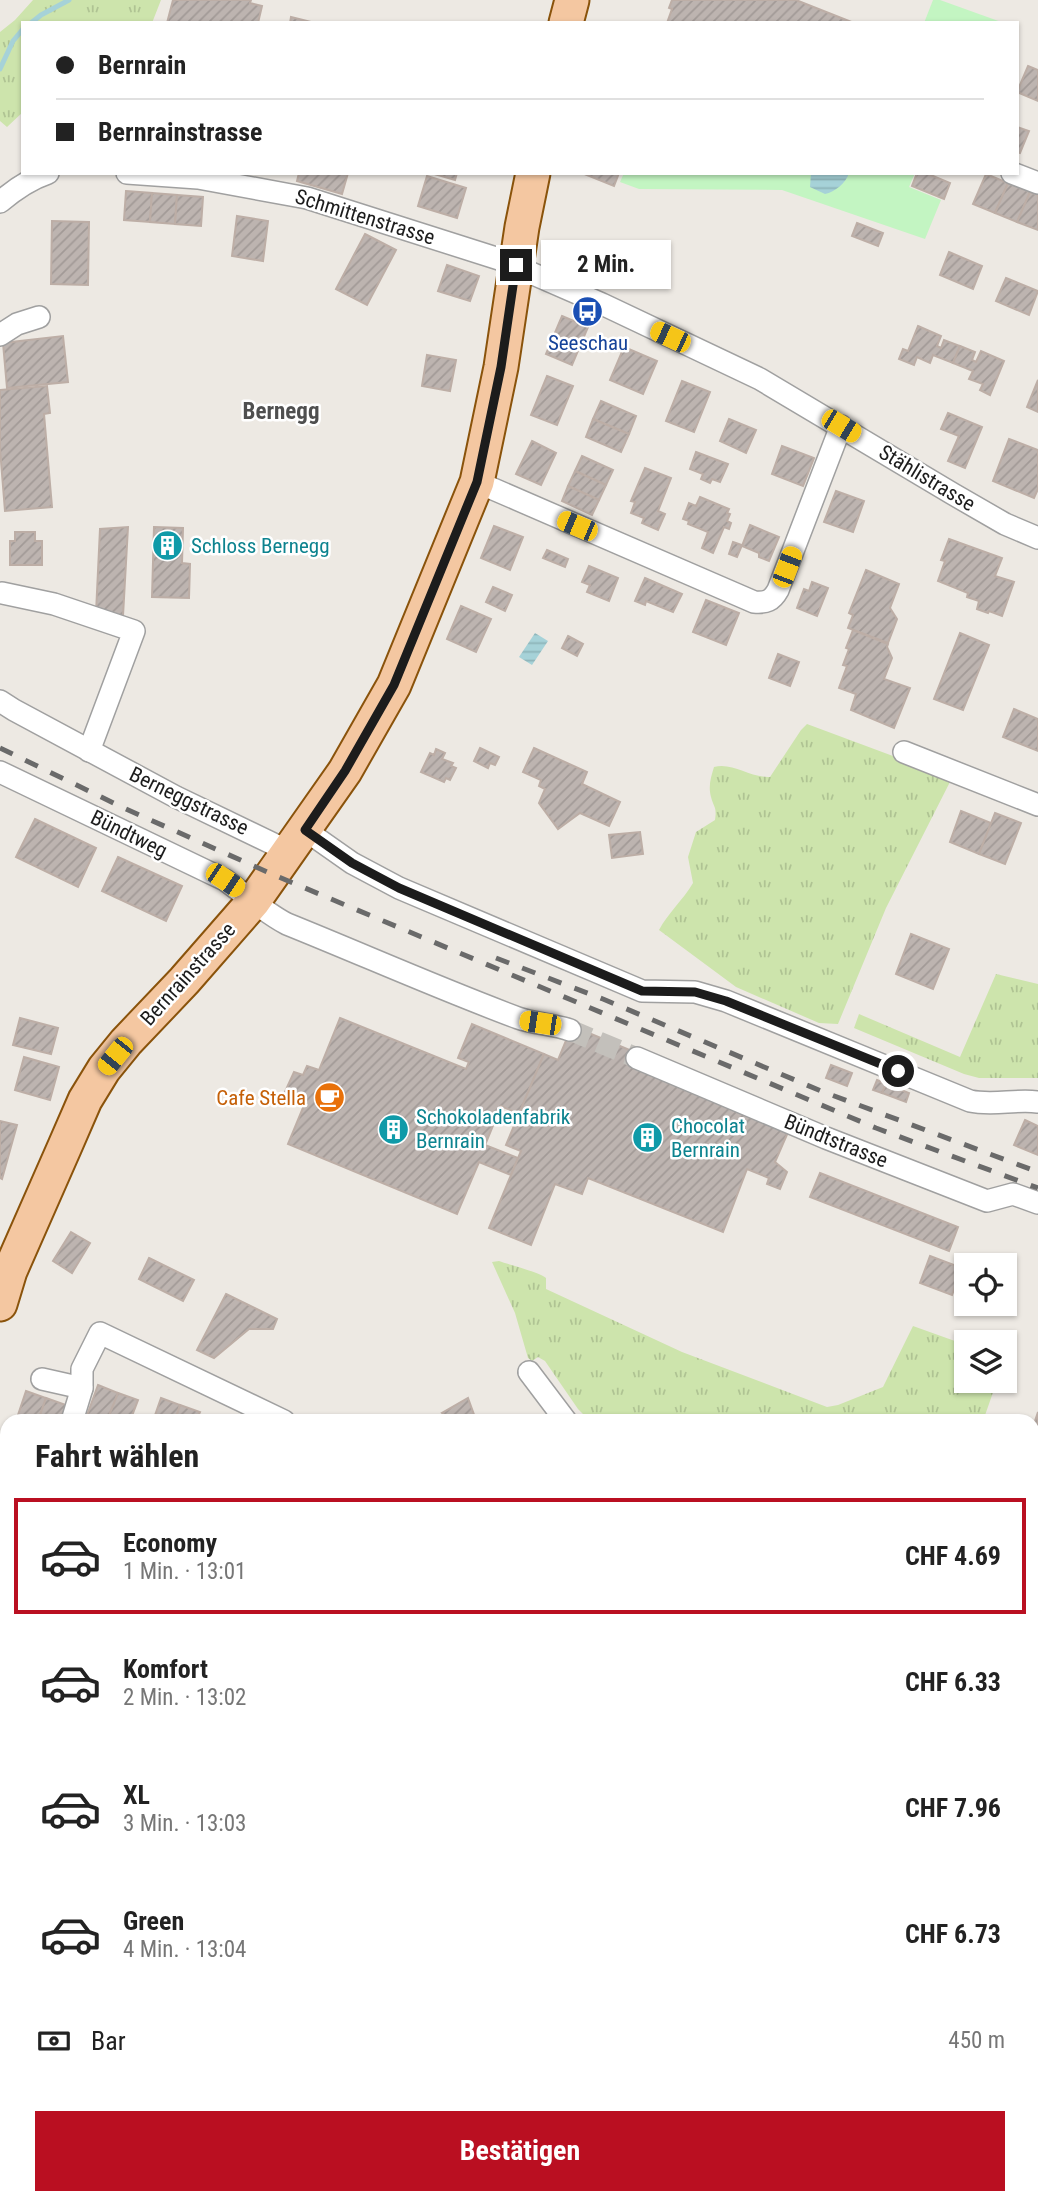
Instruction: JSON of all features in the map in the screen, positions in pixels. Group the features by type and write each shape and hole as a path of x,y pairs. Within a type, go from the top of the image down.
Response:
{"main road":[{"path":"567,21 572,0"},
{"name":"Bernrainstrasse","path":"0,1304 10,1271 85,1100 104,1069 253,902 345,771 394,685 477,482 499,379 533,175"}],"street":[{"path":"0,202 13,191 42,175"},
{"name":"Schmittenstrasse","path":"155,175 198,178 307,198 516,265"},
{"path":"1017,175 1038,183"},
{"name":"Stählistrasse","path":"516,265 760,380 953,494 1006,524 1038,538"},
{"path":"0,335 18,324 39,317"},
{"path":"477,482 754,602 762,603 769,601 778,590 841,426"},
{"path":"1,595 54,604 134,631 89,751"},
{"name":"Berneggstrasse","path":"0,701 176,797 352,863 399,888 642,991 695,992 726,1001 970,1101 1038,1102"},
{"path":"904,752 1038,805"},
{"name":"Bündtweg","path":"0,772 225,880 253,902"},
{"path":"253,902 287,924 453,993 522,1020 570,1030"},
{"name":"Bündtstrasse","path":"638,1058 826,1138 987,1201 1013,1194 1038,1203"},
{"path":"74,1414 82,1388 82,1369 100,1332 270,1414"},
{"path":"529,1372 561,1414"},
{"path":"42,1379 82,1388"}],"green space":[{"path":"33,0 161,0 153,21 21,21 21,114 7,127 0,121 0,32"},
{"path":"933,0 940,0 998,21 925,21"},
{"path":"623,175 914,175 909,187 941,200 925,239 782,190 639,189 620,182"},
{"path":"807,724 952,778 886,908 838,1024 819,1023 736,987 659,930 693,883 688,857 696,832 715,820 710,789 714,767 728,767 770,777"},
{"path":"996,974 1038,984 1038,1078 979,1078 964,1074 854,1028 859,1014 960,1057"},
{"path":"499,1261 531,1271 546,1278 546,1289 682,1352 827,1407 883,1387 913,1326 954,1341 954,1393 993,1393 985,1414 583,1414 545,1361 538,1357 532,1361 528,1358 515,1313 492,1262"}],"water":[{"path":"811,175 848,175 840,186 825,194 810,187"},
{"path":"535,633 548,641 532,665 519,657"}],"building":[{"path":"173,0 251,0 250,3 262,6 258,21 168,21"},
{"path":"672,0 796,0 849,21 668,21 672,9 669,8"},
{"path":"291,17 307,21 290,21"},
{"path":"1028,66 1038,70 1038,101 1019,93"},
{"path":"1019,128 1029,131 1019,153"},
{"path":"298,175 347,175 342,194 297,181"},
{"path":"438,175 456,175 455,180"},
{"path":"587,175 618,175 614,186"},
{"path":"916,175 931,175 950,183 944,199 912,186"},
{"path":"986,175 1008,183 995,213 973,204"},
{"path":"427,176 466,188 457,218 418,206"},
{"path":"1008,183 1030,192 1017,222 995,213"},
{"path":"126,191 152,193 150,222 124,220"},
{"path":"1030,192 1038,195 1038,230 1017,222"},
{"path":"152,193 177,195 175,224 150,222"},
{"path":"177,195 203,197 201,226 175,224"},
{"path":"237,216 268,221 263,261 232,256"},
{"path":"52,221 89,222 88,285 51,284"},
{"path":"857,223 883,233 878,246 852,236"},
{"path":"365,234 396,250 367,305 336,289"},
{"path":"949,252 982,266 973,289 940,275"},
{"path":"447,265 479,276 470,301 438,291"},
{"path":"1006,278 1038,291 1029,315 996,301"},
{"path":"562,316 588,327 572,365 546,354"},
{"path":"918,326 941,336 937,346 941,348 944,340 960,346 953,363 933,355 930,363 917,357 914,365 899,359 903,349 908,351"},
{"path":"63,336 68,382 7,388 3,343"},
{"path":"960,346 975,352 972,360 976,362 981,351 1004,361 990,395 980,390 983,384 969,379 973,371 953,363"},
{"path":"624,347 657,361 643,394 610,380"},
{"path":"427,355 456,360 450,391 422,386"},
{"path":"547,376 573,386 557,425 531,415"},
{"path":"1038,380 1038,412 1027,407"},
{"path":"682,381 710,392 694,432 666,421"},
{"path":"47,386 50,413 44,414 52,507 5,511 0,449 0,390"},
{"path":"601,401 636,416 629,434 593,419"},
{"path":"948,413 982,427 965,468 948,461 959,436 941,429"},
{"path":"593,419 629,434 621,452 586,437"},
{"path":"729,419 756,430 746,453 720,441"},
{"path":"1009,439 1038,450 1038,489 1034,498 993,481"},
{"path":"532,441 556,453 541,485 516,474"},
{"path":"782,446 814,458 803,486 772,474"},
{"path":"696,452 728,464 720,482 712,479 710,483 701,479 703,474 690,469"},
{"path":"582,456 613,470 606,485 575,471"},
{"path":"645,468 671,478 658,511 665,514 658,530 642,523 644,518 631,513 635,502 631,501"},
{"path":"575,471 606,485 599,500 568,486"},
{"path":"568,486 599,500 592,515 562,501"},
{"path":"836,491 864,501 853,532 824,522"},
{"path":"700,497 729,509 729,529 724,527 713,553 702,548 708,532 688,524 689,521 683,519 689,503 696,506"},
{"path":"750,525 779,537 769,561 759,557 759,553 742,546"},
{"path":"494,526 523,537 510,570 481,558"},
{"path":"128,527 123,616 96,613 100,529"},
{"name":"Schloss Bernegg","path":"154,527 183,528 182,563 190,564 189,598 152,597"},
{"path":"15,532 35,532 35,541 42,541 42,565 10,565 10,541 15,541"},
{"path":"949,539 1002,558 995,576 1014,582 1002,616 977,609 979,601 967,597 968,593 938,581 945,561 941,560"},
{"path":"733,542 742,545 737,557 729,554"},
{"path":"547,550 568,559 565,567 543,558"},
{"path":"589,566 618,578 609,601 587,592 590,585 582,582"},
{"path":"866,570 899,584 890,608 897,619 888,643 848,628 853,615 849,613"},
{"path":"645,578 682,594 673,612 646,601 645,605 635,601"},
{"path":"812,582 828,588 817,616 797,608 804,589 809,591"},
{"path":"493,587 512,595 505,611 486,602"},
{"path":"706,600 739,613 726,645 693,632"},
{"path":"461,606 491,619 476,652 447,639"},
{"path":"853,630 888,644 892,658 884,679 910,688 894,728 851,710 856,694 839,688 847,666 843,665"},
{"path":"960,633 989,645 963,710 934,699"},
{"path":"568,636 583,644 577,656 562,648"},
{"path":"778,654 799,662 790,686 769,678"},
{"path":"1014,709 1038,719 1038,751 1003,737"},
{"path":"480,748 499,757 495,765 490,763 488,768 474,761"},
{"path":"534,748 587,772 582,784 620,802 609,826 580,813 558,829 539,803 545,789 539,786 541,780 523,772"},
{"path":"436,749 445,753 442,759 453,763 451,766 456,768 450,780 446,778 444,782 421,772 430,753 434,755"},
{"path":"961,811 991,823 979,854 950,842"},
{"path":"995,813 1021,823 1005,864 979,854"},
{"path":"35,819 96,848 78,887 16,857"},
{"path":"640,832 643,854 612,858 609,835"},
{"path":"118,857 182,886 166,921 102,891"},
{"path":"911,934 949,949 933,989 896,974"},
{"path":"20,1018 58,1028 51,1054 13,1045"},
{"name":"Schokoladenfabrik Bernrain","path":"340,1018 466,1069 469,1062 458,1058 472,1024 544,1054 519,1114 501,1106 485,1145 518,1158 511,1175 479,1162 457,1214 288,1144 305,1103 284,1094 294,1072 303,1075 307,1066 319,1070"},
{"name":"Chocolat Bernrain","path":"572,1026 639,1054 789,1130 775,1162 787,1172 780,1189 767,1184 769,1178 747,1169 723,1232 588,1178 582,1194 555,1184 531,1245 489,1228 521,1151 506,1145 544,1054 558,1060"},
{"path":"24,1057 59,1067 50,1100 15,1090"},
{"path":"831,1065 852,1073 847,1086 826,1078"},
{"path":"877,1080 886,1084 882,1093 873,1090"},
{"path":"886,1084 909,1093 906,1102 882,1093"},
{"path":"1025,1120 1038,1126 1038,1155 1014,1145"},
{"path":"0,1121 17,1125 2,1179 0,1178"},
{"path":"820,1173 958,1227 949,1251 810,1197"},
{"path":"71,1232 90,1243 72,1273 53,1261"},
{"path":"930,1256 954,1265 952,1295 920,1283"},
{"path":"149,1258 194,1280 183,1301 139,1279"},
{"path":"226,1294 277,1319 273,1329 249,1329 214,1358 197,1350"},
{"path":"98,1385 118,1393 110,1414 88,1414"},
{"path":"26,1391 46,1398 40,1414 18,1414"},
{"path":"118,1393 138,1400 133,1414 110,1414"},
{"path":"46,1398 66,1405 63,1414 40,1414"},
{"path":"161,1398 180,1405 177,1414 155,1414"},
{"path":"468,1398 474,1414 443,1414"},
{"path":"180,1405 200,1412 199,1414 177,1414"}],"waterway":[{"path":"34,21 69,0"},
{"path":"0,69 13,41 21,31"}],"tunnel":[{"path":"570,1030 637,1058"}],"railway":[{"path":"0,748 126,809 274,875 876,1128 1038,1188"},
{"path":"496,958 603,999 821,1091 1038,1172"}],"place":[{"name":"Seeschau","path":"588,311"},
{"name":"Schloss Bernegg","path":"168,546"},
{"name":"Cafe Stella","path":"329,1098"},
{"name":"Schokoladenfabrik Bernrain","path":"393,1129"},
{"name":"Chocolat Bernrain","path":"648,1138"}],"district":[{"name":"Bernegg","path":"281,411"}],"route":[{"path":"516,265 501,367 477,482 394,685 345,771 305,830 352,863 399,888 642,991 695,992 726,1001 898,1071"}]}
